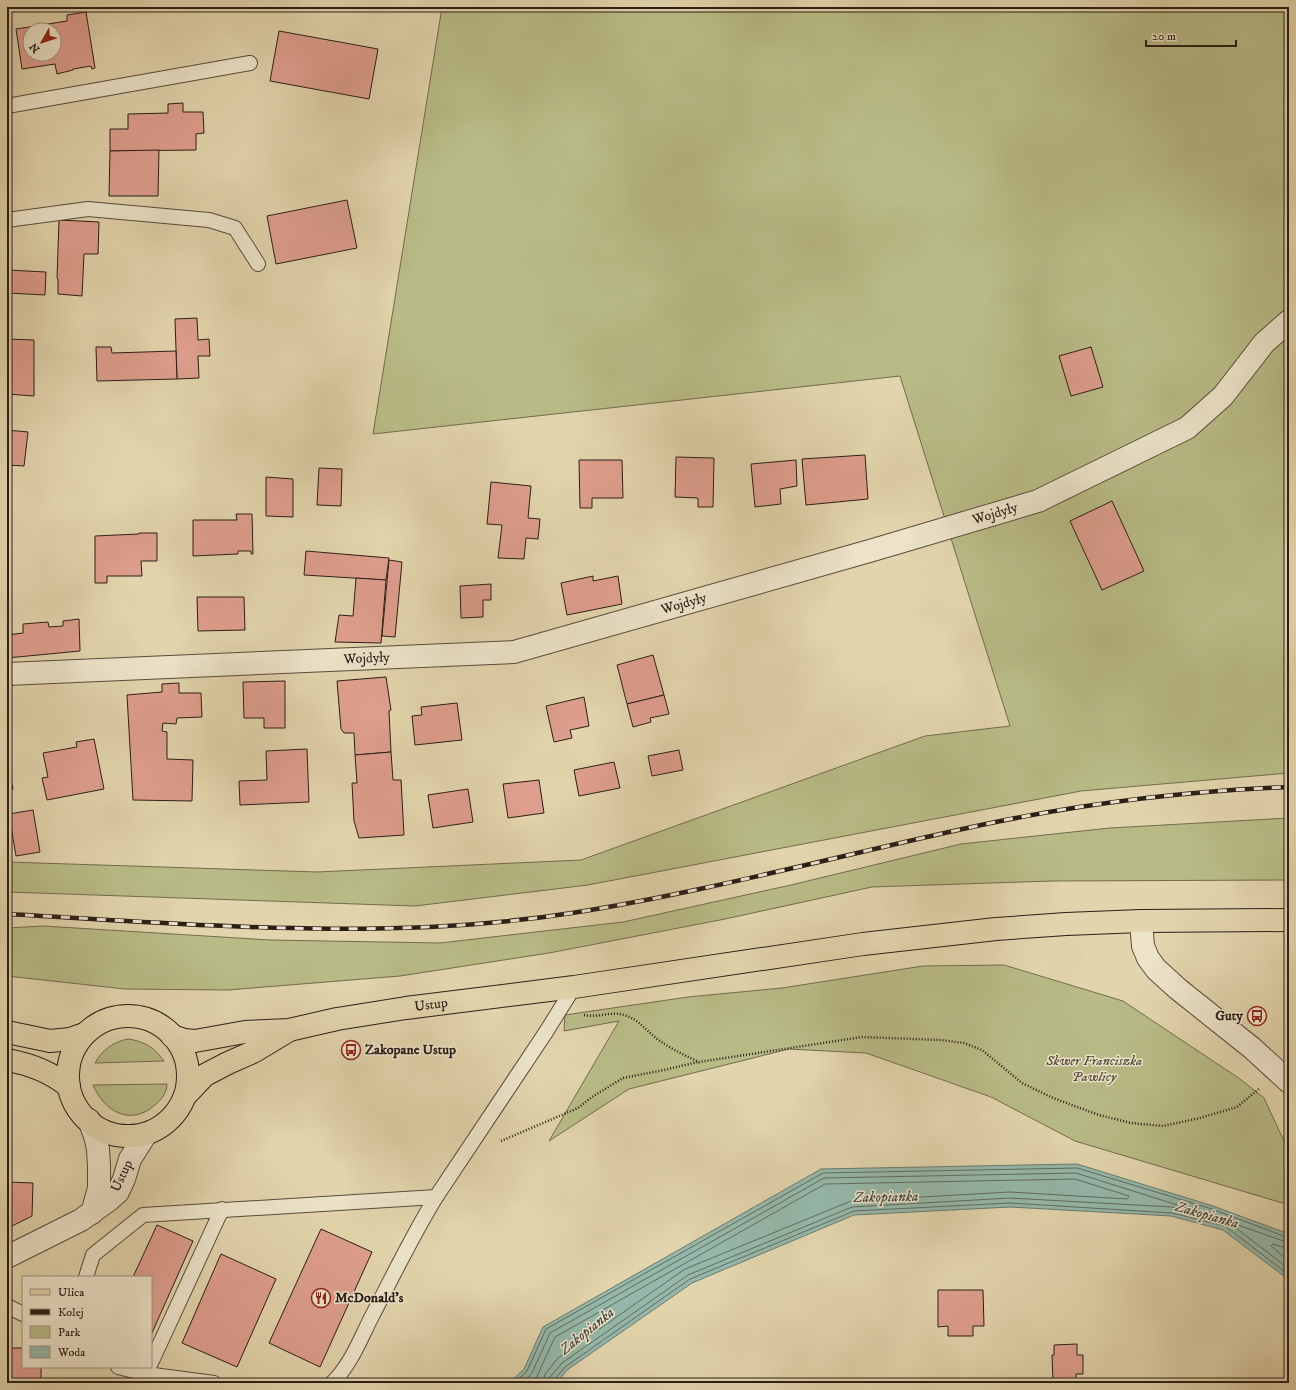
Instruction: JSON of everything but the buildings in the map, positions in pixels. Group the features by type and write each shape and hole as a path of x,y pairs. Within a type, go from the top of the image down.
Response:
{"main road":[{"name":"Ustup","path":"172,1036 184,1040 195,1040 245,1032 289,1030 368,1014 574,987 856,945 941,935 1029,926 1141,921 1289,920"},
{"path":"7,1032 50,1041 70,1039 84,1034 96,1025 108,1019 122,1016 134,1016 156,1023 178,1043 185,1061 188,1082 187,1094 174,1115 155,1130 146,1134 126,1137 114,1135 103,1130 89,1120 75,1103 68,1087 67,1075 70,1057 84,1034"},
{"name":"Ustup","path":"187,1094 205,1075 253,1052 289,1030"},
{"path":"7,1060 50,1073 68,1087"}],"street":[{"name":"Wojdyły","path":"7,674 514,652 866,553 1038,501 1187,428 1223,396 1264,343 1289,321"},
{"path":"1141,921 1143,946 1148,958 1156,969 1178,989 1252,1048 1289,1082"},
{"name":"Ustup","path":"89,1120 98,1149 99,1166 99,1188 92,1213"},
{"name":"Ustup","path":"7,1257 58,1232 92,1213 118,1192 130,1159 146,1134"}],"lane":[{"path":"7,106 250,63"},
{"path":"7,220 88,209 209,220 235,228 258,264"},
{"path":"332,1383 341,1375 421,1222 436,1197 546,1032 574,987"},
{"path":"86,1276 93,1255 143,1215 436,1197"},
{"path":"152,1354 222,1209"},
{"path":"7,1306 22,1314"},
{"path":"132,1368 145,1369 214,1383"}],"path":[{"path":"574,987 578,1014 590,1017 621,1014 636,1020 655,1037 676,1051 699,1062"},
{"path":"474,1141 503,1141 578,1108 592,1097 623,1078 699,1062 862,1037 964,1043 982,1050 1022,1083 1053,1098 1099,1115 1131,1123 1163,1126 1200,1118 1237,1107 1261,1088"}],"green space":[{"path":"442,7 1289,7 1289,773 1081,791 588,885 415,906 7,892 7,862 317,872 581,860 925,736 1010,726 900,376 373,434"},
{"path":"1289,818 1289,880 1052,881 872,887 725,919 549,953 400,976 228,990 125,989 7,976 7,928 43,926 270,940 440,943 623,922 791,885 961,844 1110,828"},
{"name":"Skwer Franciszka Pawlicy","path":"1004,965 1123,1001 1240,1079 1264,1098 1289,1152 1289,1205 1075,1141 991,1097 866,1053 789,1049 629,1089 549,1141 619,1021 564,1031 565,1015 688,997 782,988 923,966"},
{"path":"128,1039 139,1041 149,1046 157,1052 164,1061 95,1063 108,1047"},
{"path":"167,1084 163,1096 155,1105 146,1112 136,1115 127,1115 111,1109 98,1094 93,1085"}],"water":[{"name":"Zakopianka","path":"1077,1164 1213,1206 1289,1234 1289,1280 1223,1230 1171,1216 1010,1207 854,1215 692,1283 567,1370 557,1383 509,1383 524,1369 543,1327 821,1169"}],"railway":[{"path":"7,914 219,926 290,928 361,929 431,927 502,922 572,913 676,894 934,835 1061,810 1175,795 1289,787"}],"place":[{"name":"Guty","path":"1257,1016"},
{"name":"Zakopane Ustup","path":"351,1050"},
{"name":"McDonald's","path":"321,1298"}]}
